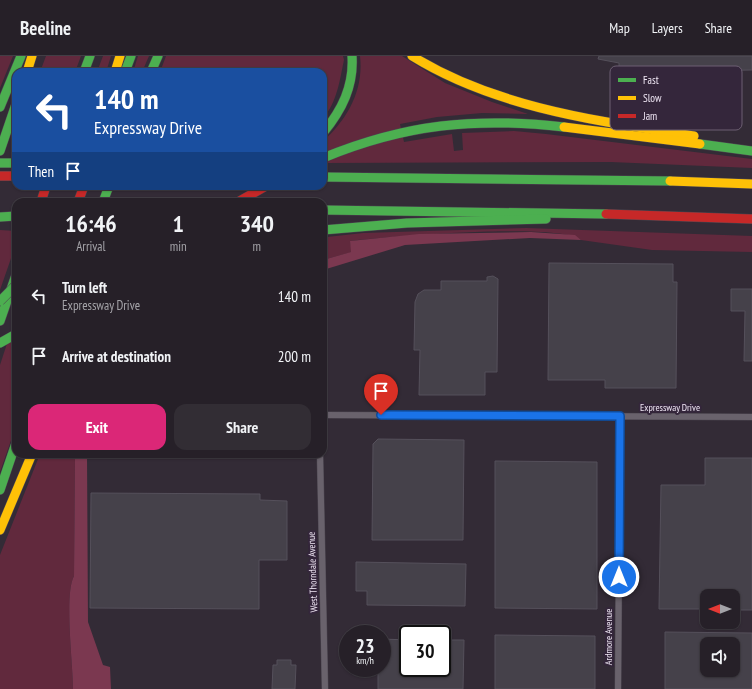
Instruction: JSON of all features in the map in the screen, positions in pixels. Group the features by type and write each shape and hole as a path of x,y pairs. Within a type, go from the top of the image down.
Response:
{"highway":[{"path":"16,68 21,56"},
{"path":"28,68 32,56"},
{"path":"86,68 90,56"},
{"path":"116,68 120,56"},
{"path":"126,68 130,56"},
{"path":"153,68 158,56"},
{"path":"327,129 335,120 350,87 353,65 352,56"},
{"path":"412,56 435,70 510,100 566,115 610,122"},
{"path":"423,56 453,77"},
{"path":"0,107 12,78"},
{"path":"1,147 12,115"},
{"path":"327,157 368,142 403,133 448,125 484,122 524,123 752,150"},
{"path":"660,130 735,142 752,150"},
{"path":"0,163 12,163"},
{"path":"0,176 12,176"},
{"path":"327,177 625,179 752,184"},
{"path":"245,198 259,190"},
{"path":"0,209 12,209"},
{"path":"327,210 633,214 752,219"},
{"path":"327,230 378,224 488,223 633,214"},
{"path":"0,217 12,216"},
{"path":"0,322 12,288"},
{"path":"0,301 12,289"},
{"path":"0,343 12,336"},
{"path":"0,490 12,455"},
{"path":"0,530 30,458"}],"street":[{"name":"Expressway Drive","path":"327,415 752,417"},
{"name":"Ardmore Avenue","path":"618,689 620,416"},
{"name":"West Thorndale Avenue","path":"320,458 326,689"}],"shaded area":[{"path":"0,56 13,56 0,88"},
{"path":"46,56 81,56 76,68 42,68"},
{"path":"103,56 111,56 107,68 98,68"},
{"path":"138,56 149,56 144,68 134,68"},
{"path":"166,56 343,56 344,60 335,98 327,113 327,68 162,68"},
{"path":"360,56 402,56 445,83 492,102 528,114 482,113 437,117 400,124 404,142 452,134 454,151 463,150 462,133 514,131 752,159 752,168 611,162 327,163 327,137 339,124 352,103 361,69"},
{"path":"526,228 752,236 752,252 652,250 581,240 566,235 540,232 508,231 433,234 350,241 352,252 327,259 327,237 363,233"},
{"path":"0,230 12,231 12,256 0,290"},
{"path":"531,232 575,235 581,240 530,238 405,245 327,269 327,259 351,252 350,241 419,234"},
{"path":"12,328 12,438 0,472 0,365"},
{"path":"38,458 75,458 74,576 71,585 69,613 73,689 0,689 0,555"},
{"path":"75,458 87,458 88,622 103,665 110,667 111,689 73,689 69,613 71,585 74,576"}],"building":[{"path":"599,56 752,56 752,70 742,70 742,66 619,66 619,63 598,59"},
{"path":"549,263 673,264 673,282 677,282 676,388 605,388 605,380 548,380"},
{"path":"493,276 498,279 497,372 485,372 485,395 419,395 420,350 414,350 415,302 418,294 424,290 441,290 441,281 487,281 487,277"},
{"path":"731,289 752,289 752,361 744,361 745,311 731,311"},
{"path":"378,439 464,440 463,540 372,540 373,444"},
{"path":"705,458 752,458 752,610 740,610 740,589 700,589 700,609 659,609 661,485 705,485"},
{"path":"495,461 597,462 597,609 495,608"},
{"path":"91,493 260,494 260,500 287,501 287,560 259,560 259,609 90,608"},
{"path":"356,562 466,564 465,606 367,605 367,591 356,591"},
{"path":"665,632 752,633 752,689 665,689"},
{"path":"495,635 595,636 595,689 495,689"},
{"path":"391,639 399,640 399,677 451,677 451,640 464,640 463,689 378,689 378,677 391,677"},
{"path":"277,660 291,660 291,665 296,665 295,689 272,689 273,665 277,665"}],"traffic: fast":[{"path":"16,68 21,56"},
{"path":"86,68 90,56"},
{"path":"126,68 131,56"},
{"path":"153,68 158,56"},
{"path":"327,128 341,106 349,87 352,56"},
{"path":"0,107 12,78"},
{"path":"0,151 12,116"},
{"path":"327,156 353,146 383,137 441,126 471,123 501,123 564,127"},
{"path":"700,144 752,151"},
{"path":"0,163 12,163"},
{"path":"327,177 670,181"},
{"path":"104,198 108,190"},
{"path":"327,210 606,214"},
{"path":"0,217 12,216"},
{"path":"327,230 407,223 546,219"},
{"path":"0,321 12,286"},
{"path":"0,301 12,289"},
{"path":"0,343 12,336"},
{"path":"0,490 12,455"}],"traffic: slow":[{"path":"28,68 32,56"},
{"path":"116,68 120,56"},
{"path":"412,56 444,74 513,100 548,110 610,122"},
{"path":"564,127 700,144"},
{"path":"658,130 694,136"},
{"path":"670,181 752,184"},
{"path":"0,530 30,458"}],"traffic: jam":[{"path":"0,176 12,176"},
{"path":"42,198 45,190"},
{"path":"80,198 82,190"},
{"path":"245,198 259,190"},
{"path":"606,214 752,219"}],"route":[{"path":"381,415 620,416 619,577"}]}
